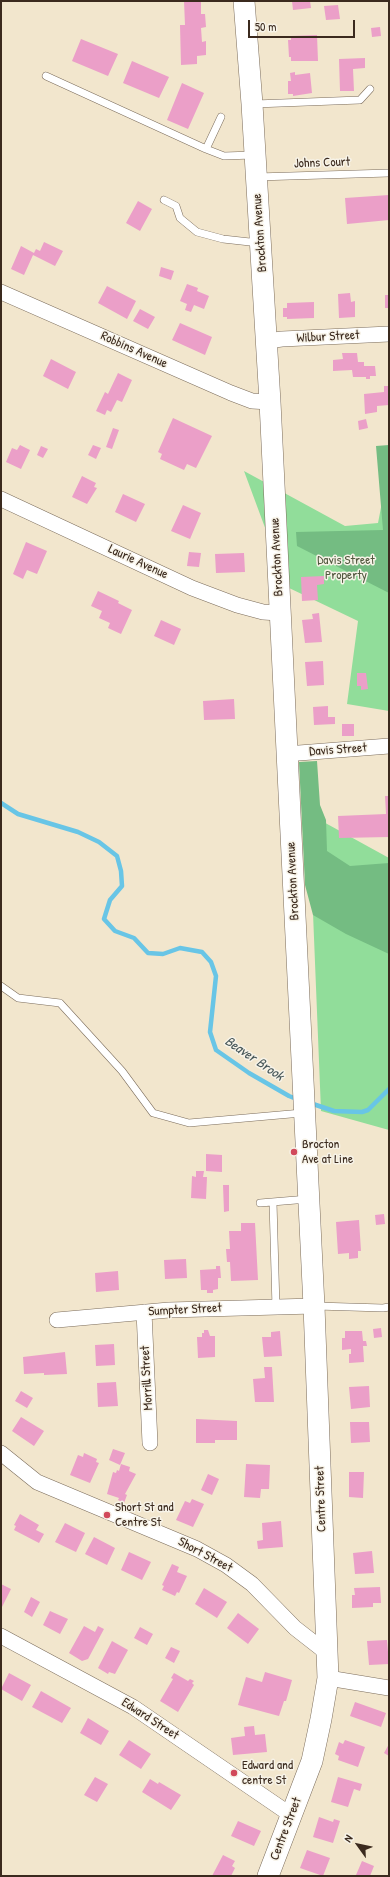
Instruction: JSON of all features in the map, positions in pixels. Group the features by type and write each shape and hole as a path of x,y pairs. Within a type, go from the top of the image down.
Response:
{"main road":[{"name":"Brockton Avenue","path":"244,1 267,341 303,1105"},
{"name":"Centre Street","path":"268,1876 312,1761 328,1678 314,1306 303,1105"}],"street":[{"name":"Robbins Avenue","path":"1,292 231,393 252,401 270,402"},
{"name":"Wilbur Street","path":"267,341 389,334"},
{"name":"Laurie Avenue","path":"1,499 192,588 237,605 263,612 279,613"},
{"name":"Davis Street","path":"286,754 389,746"},
{"name":"Sumpter Street","path":"57,1320 195,1309 314,1306"},
{"name":"Morrill Street","path":"144,1312 150,1443"},
{"name":"Short Street","path":"1,1453 37,1482 197,1549 226,1565 252,1584 295,1628 327,1653"},
{"name":"Edward Street","path":"1,1636 133,1707 291,1815"},
{"path":"328,1678 389,1688"}],"lane":[{"path":"46,76 224,156 255,155"},
{"path":"252,104 360,100 370,90"},
{"path":"206,149 221,117"},
{"name":"Johns Court","path":"256,177 389,173"},
{"path":"164,200 176,206 180,218 197,232 223,239 261,243"},
{"path":"1,986 18,998 60,1003 122,1071 153,1113 189,1123 303,1105"},
{"path":"260,1203 308,1199"},
{"path":"273,1202 276,1308"},
{"path":"314,1306 389,1307"}],"green space":[{"path":"389,445 389,593 297,546 296,532 383,530 376,446"},
{"name":"Davis Street Property","path":"389,466 389,711 347,704 358,621 287,587 244,471 345,526 378,523"},
{"path":"317,761 320,805 326,820 327,851 350,866 389,863 389,954 346,934 313,915 305,885 299,762"},
{"path":"309,814 389,858 389,1130 321,1111"}],"building":[{"path":"184,1 201,1 201,14 205,14 206,27 201,28 202,42 206,41 206,55 197,56 197,64 181,65 180,25 185,25"},
{"path":"292,1 310,1 311,8 293,10"},
{"path":"338,5 340,19 326,20 324,6"},
{"path":"380,27 381,36 372,37 371,28"},
{"path":"317,35 318,61 291,61 291,57 289,57 288,40 291,40 291,36"},
{"path":"81,39 118,54 108,76 72,61"},
{"path":"365,58 365,68 353,69 354,91 340,91 339,59"},
{"path":"132,61 169,77 159,98 123,83"},
{"path":"295,72 295,75 310,73 312,93 293,96 293,94 288,94 288,81 291,81 290,73"},
{"path":"182,83 204,93 188,129 167,120"},
{"path":"389,195 389,220 347,224 345,198"},
{"path":"138,201 152,209 140,231 126,223"},
{"path":"44,242 63,251 55,266 33,255 24,275 11,269 21,246 34,253 36,249 40,251"},
{"path":"161,267 174,271 171,280 159,276"},
{"path":"187,284 198,288 197,291 209,296 204,309 194,305 191,312 185,310 187,304 180,301"},
{"path":"107,286 136,301 127,319 98,303"},
{"path":"350,293 351,302 355,301 355,317 339,318 338,294"},
{"path":"385,295 389,295 389,308 385,308"},
{"path":"314,302 314,318 287,319 287,317 283,317 283,308 287,308 287,303"},
{"path":"140,309 155,317 148,329 133,321"},
{"path":"180,323 212,337 205,355 172,340"},
{"path":"342,353 357,353 358,362 364,362 364,366 375,366 376,376 370,376 370,379 366,379 366,377 353,377 352,370 333,371 333,360 343,359"},
{"path":"51,359 76,372 68,389 43,376"},
{"path":"118,373 132,380 122,402 117,400 111,412 107,410 105,415 96,411 105,392 108,394"},
{"path":"384,386 389,386 389,405 377,406 377,412 365,414 364,394 384,392"},
{"path":"173,418 212,436 196,468 187,464 184,470 160,459 162,454 158,452"},
{"path":"366,419 368,428 359,430 358,421"},
{"path":"113,428 119,430 112,449 106,447"},
{"path":"20,445 30,450 21,469 6,462 12,448 17,450"},
{"path":"93,445 101,448 96,459 88,455"},
{"path":"41,446 48,449 43,458 37,455"},
{"path":"82,476 96,483 94,487 97,488 87,504 72,497"},
{"path":"123,494 145,504 136,522 115,512"},
{"path":"183,505 201,513 190,539 171,531"},
{"path":"26,542 47,551 37,574 27,570 23,579 13,574"},
{"path":"189,552 201,553 199,567 187,566"},
{"path":"244,553 245,572 216,573 215,554"},
{"path":"324,576 324,584 317,585 318,600 302,601 301,577"},
{"path":"98,591 119,601 118,603 132,610 121,634 108,628 110,623 99,618 102,611 91,606"},
{"path":"319,613 322,642 305,643 302,620 313,619 312,614"},
{"path":"161,620 181,629 174,645 154,636"},
{"path":"323,661 324,685 307,686 305,662"},
{"path":"357,673 366,673 368,689 361,690 361,686 357,686"},
{"path":"234,699 235,719 204,720 203,701"},
{"path":"328,706 328,717 335,717 335,724 314,725 313,707"},
{"path":"342,724 354,724 354,736 342,736"},
{"path":"385,796 389,796 389,837 339,838 338,816 386,814"},
{"path":"206,1154 222,1155 222,1172 206,1171"},
{"path":"196,1171 204,1171 203,1177 207,1177 206,1199 191,1198 192,1176 196,1177"},
{"path":"223,1185 229,1185 229,1211 224,1212"},
{"path":"384,1214 385,1224 376,1225 375,1215"},
{"path":"359,1220 361,1251 358,1251 358,1258 349,1259 349,1253 338,1254 336,1222"},
{"path":"241,1223 255,1223 258,1280 231,1281 230,1262 227,1262 226,1249 230,1249 229,1231 241,1231"},
{"path":"186,1259 187,1278 165,1279 164,1260"},
{"path":"216,1266 220,1266 221,1278 218,1278 218,1289 213,1290 213,1293 207,1293 207,1290 201,1290 200,1270 216,1269"},
{"path":"118,1271 119,1290 96,1292 95,1273"},
{"path":"381,1328 382,1337 374,1338 373,1329"},
{"path":"204,1330 208,1330 210,1336 215,1336 215,1357 198,1358 197,1337 202,1337"},
{"path":"280,1331 282,1356 264,1357 262,1337 271,1337 271,1332"},
{"path":"345,1331 362,1331 363,1341 366,1341 367,1346 363,1346 364,1362 349,1363 349,1354 351,1354 351,1349 342,1350 342,1338 345,1338"},
{"path":"114,1344 115,1365 96,1366 95,1345"},
{"path":"65,1352 67,1374 24,1374 23,1357"},
{"path":"264,1367 272,1367 274,1402 255,1402 253,1379 265,1378"},
{"path":"116,1382 118,1406 98,1407 97,1383"},
{"path":"369,1386 370,1407 351,1409 349,1387"},
{"path":"21,1391 33,1398 27,1408 15,1401"},
{"path":"21,1417 44,1431 34,1446 12,1431"},
{"path":"196,1419 237,1421 237,1440 215,1440 215,1443 196,1443"},
{"path":"350,1422 369,1422 370,1442 351,1443"},
{"path":"113,1449 125,1453 120,1465 109,1460"},
{"path":"84,1453 97,1459 96,1462 99,1463 90,1483 70,1475 78,1455 83,1457"},
{"path":"121,1464 130,1467 129,1471 136,1474 125,1494 127,1495 124,1503 118,1500 119,1498 107,1494 113,1472 116,1473 117,1470 119,1471"},
{"path":"246,1464 270,1465 269,1489 261,1489 260,1498 244,1497"},
{"path":"349,1472 364,1472 363,1498 349,1497"},
{"path":"208,1474 219,1479 212,1495 201,1490"},
{"path":"192,1499 204,1504 193,1527 176,1520 185,1501 190,1503"},
{"path":"20,1514 39,1525 36,1530 44,1534 39,1543 14,1530 16,1526 14,1525"},
{"path":"281,1521 283,1547 258,1549 257,1541 263,1540 262,1523"},
{"path":"65,1523 85,1533 76,1552 55,1542"},
{"path":"94,1537 115,1548 107,1565 85,1554"},
{"path":"372,1551 374,1573 355,1574 353,1553"},
{"path":"129,1552 151,1562 142,1580 121,1570"},
{"path":"172,1564 179,1567 177,1572 187,1576 179,1593 177,1592 175,1596 162,1590 164,1586 162,1585"},
{"path":"1,1584 11,1589 2,1607 1,1606"},
{"path":"380,1587 381,1603 373,1603 373,1607 352,1608 352,1595 355,1595 354,1588"},
{"path":"204,1588 227,1602 217,1618 195,1604"},
{"path":"31,1597 40,1602 32,1617 24,1612"},
{"path":"50,1611 68,1619 60,1634 43,1625"},
{"path":"238,1613 259,1629 248,1644 227,1628"},
{"path":"84,1626 95,1632 98,1626 104,1629 88,1659 82,1661 69,1653"},
{"path":"140,1627 153,1634 147,1645 134,1638"},
{"path":"387,1640 389,1664 369,1665 367,1641"},
{"path":"112,1641 128,1650 115,1674 109,1672 108,1674 98,1668"},
{"path":"171,1647 180,1651 174,1663 165,1658"},
{"path":"265,1672 292,1680 286,1701 284,1701 279,1716 238,1705 246,1677 262,1682"},
{"path":"9,1673 31,1685 22,1701 1,1689"},
{"path":"174,1673 188,1681 190,1679 194,1681 192,1683 194,1685 178,1712 160,1701 173,1679 171,1678"},
{"path":"41,1691 71,1708 62,1723 32,1707"},
{"path":"355,1702 386,1713 381,1727 350,1716"},
{"path":"88,1718 109,1731 101,1745 80,1733"},
{"path":"254,1726 255,1735 265,1734 267,1752 233,1755 231,1738 245,1736 244,1727"},
{"path":"129,1740 151,1754 141,1769 119,1755"},
{"path":"345,1740 365,1747 358,1767 338,1760 339,1756 335,1754 339,1742 343,1744"},
{"path":"389,1744 389,1756 384,1753"},
{"path":"95,1777 108,1784 97,1802 84,1795"},
{"path":"338,1777 362,1784 360,1791 354,1789 348,1807 331,1802"},
{"path":"150,1779 158,1784 159,1782 181,1795 171,1810 142,1792"},
{"path":"319,1817 333,1822 334,1819 340,1821 333,1843 313,1837"},
{"path":"238,1821 261,1831 254,1846 231,1836"},
{"path":"307,1850 330,1858 323,1876 300,1868"},
{"path":"223,1855 235,1861 232,1866 235,1868 231,1876 212,1876"},
{"path":"362,1861 374,1866 370,1876 356,1875"}],"waterway":[{"name":"Beaver Brook","path":"1,803 18,814 78,832 99,842 117,856 121,871 122,886 110,900 104,919 115,931 134,938 148,953 163,954 180,948 202,952 211,962 216,976 210,1032 216,1050 249,1073 289,1096 299,1100"},
{"name":"Beaver Brook","path":"310,1103 334,1111 362,1112 368,1110 389,1089"}],"place":[{"name":"Brocton Ave at Line","path":"294,1152"},
{"name":"Short St and Centre St","path":"107,1515"},
{"name":"Edward and centre St","path":"234,1773"}]}
